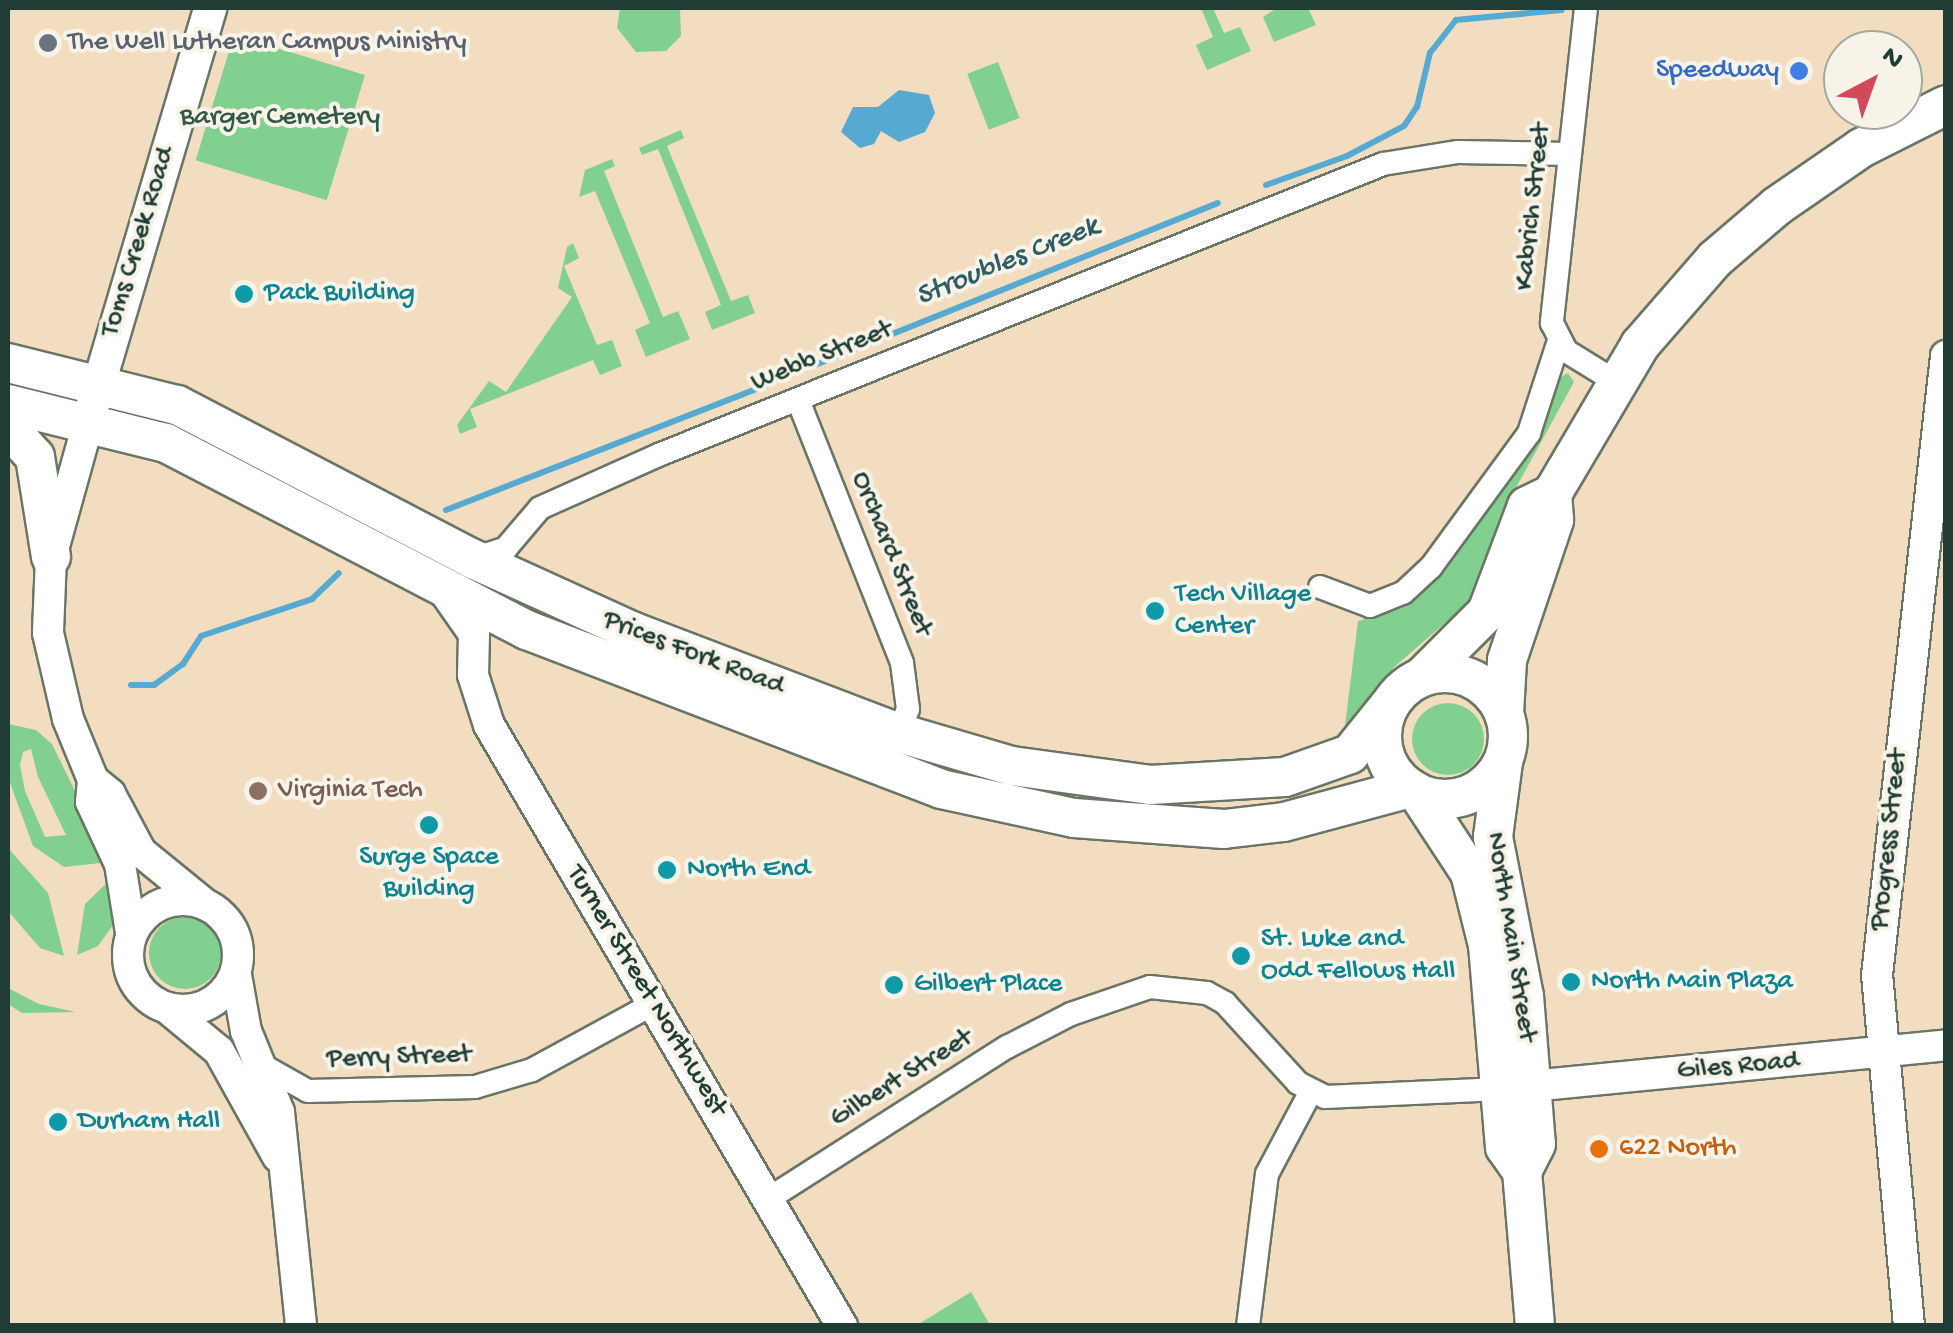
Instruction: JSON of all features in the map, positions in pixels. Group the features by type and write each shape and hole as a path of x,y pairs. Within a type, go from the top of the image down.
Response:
{"main road":[{"name":"Toms Creek Road","path":"89,420 210,8"},
{"path":"1552,494 1527,506 1488,612 1392,703 1383,745 1392,770 1414,790 1461,797 1479,790 1503,762 1507,660 1554,520 1552,494 1615,382 1672,306 1750,228 1818,176 1942,112"},
{"name":"Prices Fork Road","path":"8,363 98,381 220,422 473,560 540,591 899,733 1012,766 1150,785 1285,778 1350,754 1392,703"},
{"name":"Prices Fork Road","path":"8,404 89,420 204,460 432,585 544,637 879,768 1002,804 1169,827 1284,822 1414,790"},
{"path":"8,426 35,458 51,557"},
{"path":"1422,677 1463,676 1492,693 1504,714"},
{"path":"792,736 871,742 899,733"},
{"path":"879,768 906,755 953,765 1012,766"},
{"name":"North Main Street","path":"1503,762 1493,837 1524,996 1516,1087 1536,1144 1522,1170 1534,1326"},
{"name":"North Main Street","path":"1414,790 1470,873 1493,977 1498,1038 1519,1078 1516,1087"}],"street":[{"name":"Kabrich Street","path":"1558,344 1552,323 1586,8"},
{"name":"Webb Street","path":"473,560 515,541 540,508 1384,164 1458,152 1570,154"},
{"path":"1320,587 1370,606 1403,593 1431,567 1529,433 1558,344 1615,382"},
{"name":"Progress Street","path":"1909,1326 1880,1054 1882,907 1939,470 1946,356"},
{"name":"Orchard Street","path":"798,400 902,663 908,710 899,733"},
{"path":"89,420 51,557 48,633 68,719 93,780 91,802 120,864 131,933 130,973 219,1051 278,1157"},
{"path":"515,541 520,565 540,591"},
{"name":"Turner Street Northwest","path":"432,585 460,604 477,648 473,675 489,725 842,1326"},
{"path":"477,648 511,636 544,637"},
{"path":"93,780 110,794 141,852 232,927 239,1008 279,1112 278,1157 296,1250 301,1326"},
{"path":"131,933 156,907 179,901 207,906"},
{"path":"167,1008 208,1004 236,975"},
{"name":"Gilbert Street","path":"768,1198 1007,1048 1071,1014 1150,987 1207,993 1225,1003 1310,1093"},
{"name":"Perry Street","path":"260,1064 308,1092 475,1087 508,1080 653,1004"},
{"name":"Giles Road","path":"1516,1087 1946,1045"},
{"path":"1248,1326 1267,1174 1310,1093 1367,1099 1516,1087"},
{"name":"Perry Street","path":"279,1112 308,1092"}],"green space":[{"path":"620,8 680,8 681,36 666,51 636,52 617,28"},
{"path":"1201,8 1213,8 1224,33 1240,27 1251,51 1207,70 1196,45 1213,37"},
{"path":"1277,8 1308,8 1316,25 1274,42 1263,17"},
{"name":"Barger Cemetery","path":"234,35 365,75 327,200 196,160"},
{"path":"998,62 1020,118 989,130 967,74"},
{"path":"681,130 684,138 667,146 731,301 748,295 755,313 712,330 705,312 721,305 658,149 642,155 639,148"},
{"path":"612,159 615,166 604,171 663,317 678,311 690,339 646,357 635,330 650,323 595,191 579,197 585,170"},
{"path":"573,243 579,258 564,266 597,345 612,340 622,366 600,375 593,360 470,409 477,427 460,434 457,425 489,381 506,392 572,297 558,288 567,247"},
{"path":"1568,373 1574,382 1501,515 1468,603 1393,668 1344,734 1358,621 1397,609 1434,581 1522,466 1541,435 1552,382"},
{"path":"1448,703 1474,713 1484,739 1474,765 1448,775 1422,765 1412,739 1422,713"},
{"path":"8,724 36,730 52,744 110,862 64,867 33,846 9,780","holes":["31,749 38,777 66,835 45,837 25,791 20,765 23,752"]},
{"path":"8,848 48,893 64,956 40,948 8,911"},
{"path":"115,875 116,921 98,946 77,955 85,904"},
{"path":"185,917 211,927 221,953 211,979 185,989 159,979 149,953 159,927"},
{"path":"8,988 39,1004 76,1012 22,1013 8,1004"},
{"path":"971,1292 990,1325 917,1325"}],"water":[{"path":"899,90 929,95 935,113 925,132 899,142 881,131 874,144 860,148 841,132 853,107 878,107"}],"waterway":[{"name":"Stroubles Creek","path":"1266,185 1347,156 1404,126 1417,107 1430,53 1456,20 1562,10"},
{"name":"Stroubles Creek","path":"815,365 1218,203"},
{"name":"Stroubles Creek","path":"446,510 766,385"},
{"name":"Stroubles Creek","path":"131,685 154,685 183,664 201,636 312,599 339,573"}],"place":[{"name":"The Well Lutheran Campus Ministry","path":"48,43"},
{"name":"Speedway","path":"1799,71"},
{"name":"Pack Building","path":"244,294"},
{"name":"Tech Village Center","path":"1155,611"},
{"name":"Virginia Tech","path":"258,791"},
{"name":"Surge Space Building","path":"429,825"},
{"name":"North End","path":"667,870"},
{"name":"St. Luke and Odd Fellows Hall","path":"1241,956"},
{"name":"North Main Plaza","path":"1571,982"},
{"name":"Gilbert Place","path":"894,985"},
{"name":"Durham Hall","path":"58,1122"},
{"name":"622 North","path":"1599,1149"}]}
